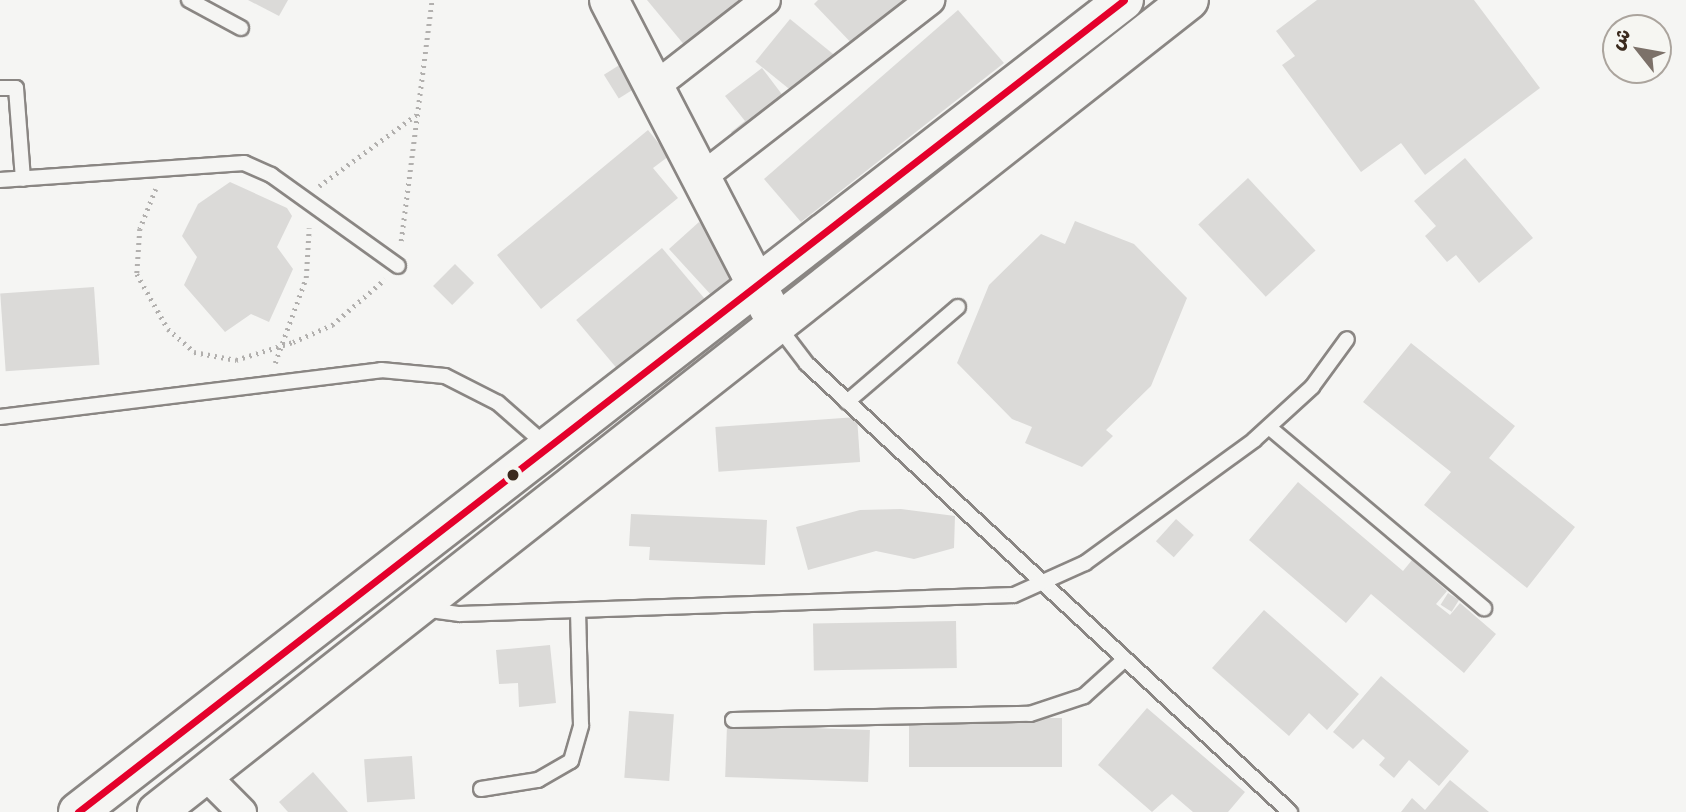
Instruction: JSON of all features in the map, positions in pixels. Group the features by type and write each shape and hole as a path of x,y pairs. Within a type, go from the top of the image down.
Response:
{"street":[{"path":"609,0 778,326"},
{"path":"653,88 766,0"},
{"path":"702,177 930,0"},
{"path":"78,812 550,449 1124,0"},
{"path":"157,812 1189,0"},
{"path":"206,776 242,812"}],"lane":[{"path":"189,0 241,29"},
{"path":"0,88 16,88 23,179"},
{"path":"0,180 244,163 271,175 398,266"},
{"path":"847,402 958,307"},
{"path":"778,326 792,350 1290,812"},
{"path":"415,607 460,614 982,600 1044,585 1085,564 1270,428 1312,387 1347,339"},
{"path":"0,416 381,370 445,376 498,403 550,449"},
{"path":"1270,428 1484,608"},
{"path":"481,789 538,780 571,761 581,725 578,611"},
{"path":"733,720 1030,714 1084,696 1125,659"}],"path":[{"path":"163,169 141,229 137,274 168,329 194,352 236,359 293,342 332,325 398,266 432,0"}],"building":[{"path":"248,0 288,0 279,16"},
{"path":"647,0 744,0 686,47"},
{"path":"818,0 911,0 858,50 814,4"},
{"path":"1317,0 1474,0 1540,88 1425,175 1401,143 1361,172 1282,65 1295,56 1276,31"},
{"path":"958,10 1004,63 801,222 764,179"},
{"path":"790,19 836,56 801,99 755,62"},
{"path":"637,54 652,78 619,98 604,75"},
{"path":"762,68 793,109 743,148 731,132 745,121 725,96"},
{"path":"648,130 669,156 653,168 678,198 541,309 497,255"},
{"path":"1465,158 1533,238 1479,283 1456,255 1447,262 1425,236 1436,226 1414,201"},
{"path":"1248,178 1316,250 1266,297 1198,224"},
{"path":"230,182 287,208 292,216 277,247 293,269 269,322 251,314 225,332 184,285 197,257 182,236 198,204"},
{"path":"1075,221 1134,244 1187,298 1151,386 1106,430 1113,436 1082,467 1025,443 1032,427 1012,419 957,363 989,285 1041,234 1065,244"},
{"path":"699,222 741,254 725,269 733,279 713,297 669,249"},
{"path":"662,248 705,299 619,371 576,320"},
{"path":"455,264 474,283 452,305 433,286"},
{"path":"94,287 99,365 6,371 0,294"},
{"path":"1411,343 1515,426 1489,458 1575,527 1527,588 1424,505 1451,472 1363,402"},
{"path":"857,417 860,462 718,472 715,427"},
{"path":"1298,482 1403,571 1412,560 1447,591 1436,604 1450,615 1460,603 1496,634 1464,673 1371,594 1346,623 1249,540"},
{"path":"901,509 955,516 954,548 914,559 876,551 808,570 796,527 860,510"},
{"path":"631,514 767,520 765,565 649,560 650,547 629,546"},
{"path":"1176,519 1194,535 1174,557 1156,541"},
{"path":"1448,593 1459,600 1452,612 1441,605"},
{"path":"1264,610 1359,694 1327,730 1309,713 1289,736 1212,668"},
{"path":"956,621 957,668 814,670 813,623"},
{"path":"550,645 556,703 519,707 518,683 499,684 496,650"},
{"path":"1381,676 1469,751 1439,786 1409,760 1394,778 1379,765 1385,758 1363,739 1353,749 1333,732"},
{"path":"1147,708 1245,792 1228,812 1193,812 1172,794 1152,812 1098,765"},
{"path":"629,711 674,714 669,781 624,778"},
{"path":"909,718 1062,718 1062,767 909,767"},
{"path":"727,725 870,730 868,782 725,777"},
{"path":"412,756 415,799 367,802 364,759"},
{"path":"313,772 348,812 288,812 279,802"},
{"path":"1450,780 1489,812 1401,812 1412,798 1425,810"}],"transit line":[{"path":"78,812 1124,0"}]}
